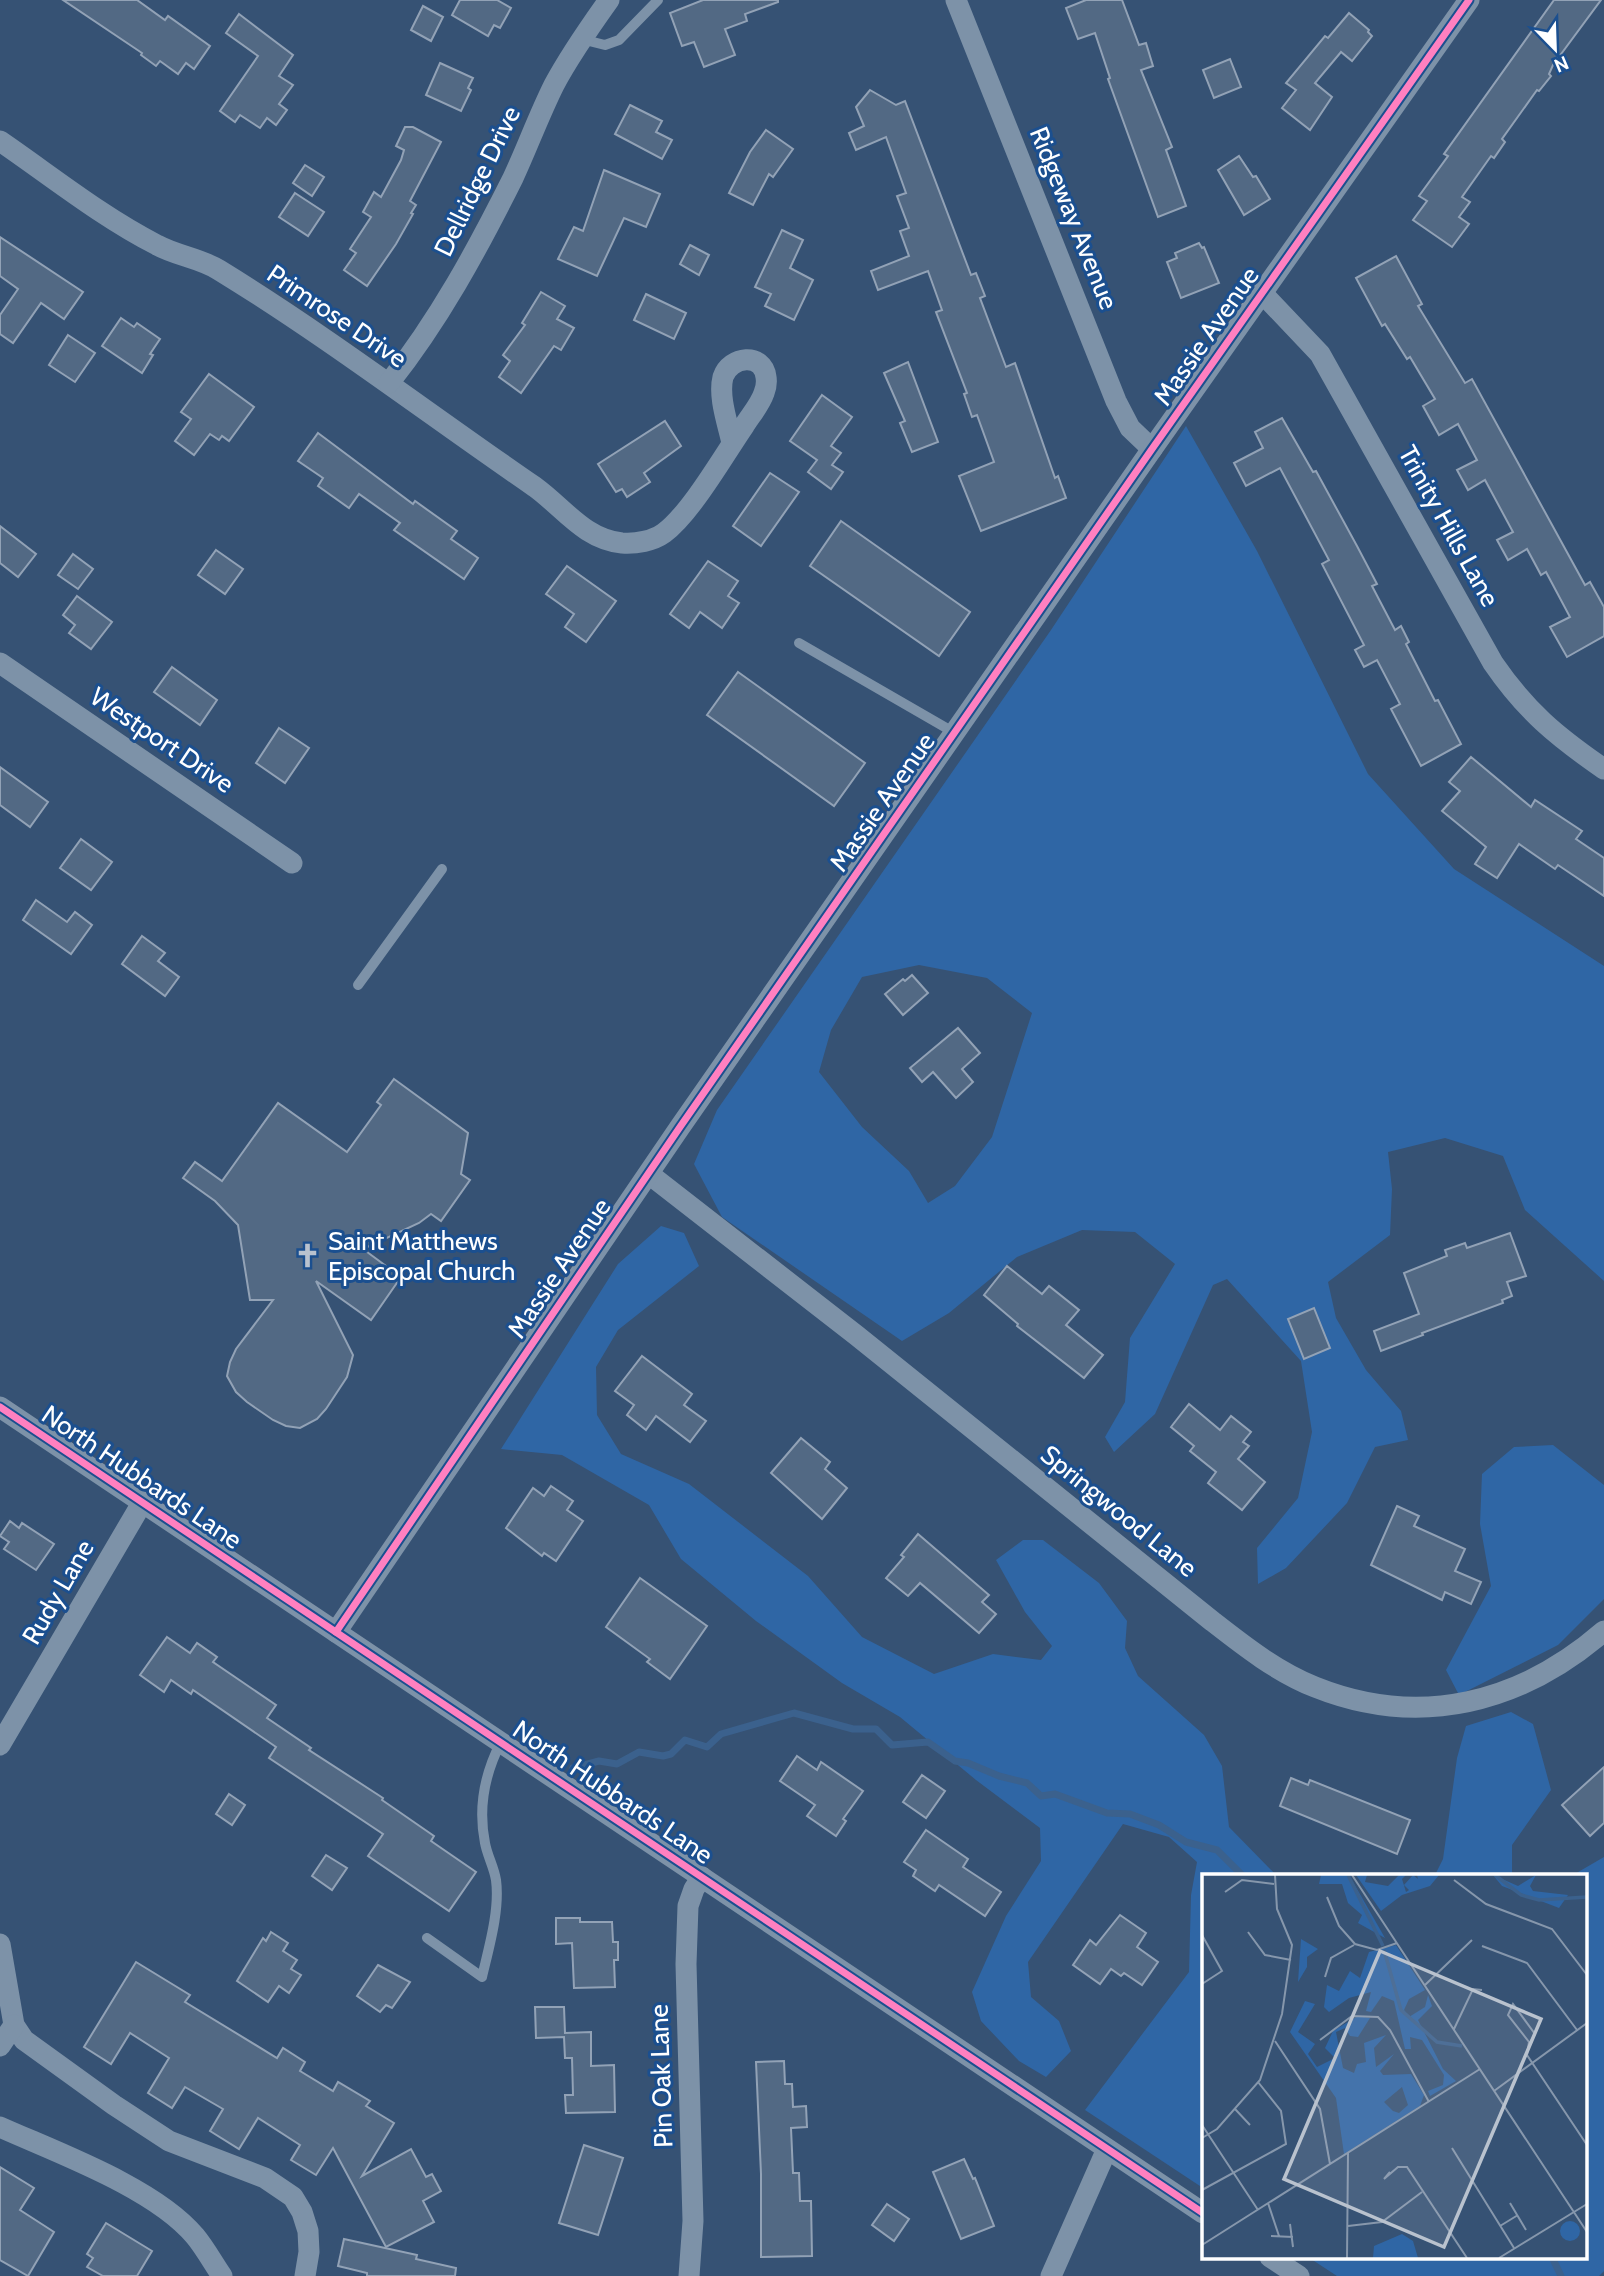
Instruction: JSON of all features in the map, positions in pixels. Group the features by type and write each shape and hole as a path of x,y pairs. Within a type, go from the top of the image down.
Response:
{"street":[{"name":"Dellridge Drive","path":"389,383 443,307 475,253 554,86 581,38 609,0"},
{"name":"Ridgeway Avenue","path":"956,0 1116,401 1130,429 1152,449"},
{"name":"Massie Avenue","path":"337,1632 649,1174 1152,449 1469,0"},
{"name":"Primrose Drive","path":"0,141 159,247 216,268 389,383 546,495 590,533 603,540 625,543 656,538 674,523 732,443"},
{"name":"Trinity Hills Lane","path":"1263,294 1320,354 1493,663 1508,684 1564,742 1604,769"},
{"name":"Westport Drive","path":"0,663 292,863"},
{"name":"Springwood Lane","path":"649,1174 856,1335 1212,1621 1272,1665 1314,1687 1354,1701 1387,1707 1420,1709 1452,1706 1490,1697 1531,1680 1552,1669 1604,1630"},
{"name":"North Hubbards Lane","path":"0,1407 1202,2212"},
{"name":"Rudy Lane","path":"0,1745 142,1503"},
{"name":"Pin Oak Lane","path":"689,2276 692,2221 686,1941 688,1906 702,1877"},
{"path":"0,1944 15,2025 24,2040 169,2141 265,2178 293,2197 302,2212 308,2231 309,2252 305,2276"},
{"path":"0,2046 15,2025"},
{"path":"0,2127 147,2197 195,2235 222,2276"},
{"path":"1051,2276 1107,2149"},
{"path":"1272,2258 1299,2276"}],"lane":[{"path":"581,38 605,45 619,40 658,0"},
{"path":"799,643 955,733"},
{"path":"358,985 442,869"},
{"path":"427,1938 482,1977 494,1928 496,1881 484,1842 483,1794 491,1761 500,1742"}],"shaded area":[{"path":"1186,426 1257,551 1368,774 1454,869 1604,966 1604,1281 1525,1210 1503,1156 1445,1138 1388,1152 1392,1189 1390,1235 1328,1282 1336,1318 1366,1370 1401,1411 1408,1440 1375,1447 1347,1503 1286,1568 1258,1584 1257,1548 1298,1498 1312,1432 1301,1361 1227,1279 1213,1285 1155,1414 1114,1452 1105,1437 1125,1402 1130,1338 1175,1264 1135,1232 1082,1230 1017,1257 949,1313 902,1341 722,1217 694,1164 717,1110 1051,630","holes":["919,965 987,978 1032,1013 992,1137 955,1186 928,1203 909,1171 862,1127 819,1072 831,1030 862,977"]},
{"path":"661,1226 684,1233 699,1266 618,1330 596,1367 597,1415 621,1454 689,1484 808,1576 862,1637 934,1674 993,1654 1041,1660 1052,1646 1025,1612 996,1560 1023,1540 1043,1540 1099,1583 1127,1621 1125,1648 1138,1676 1204,1735 1222,1766 1229,1827 1275,1874 1202,1874 1202,2187 1085,2110 1189,1972 1191,1895 1197,1862 1169,1837 1123,1824 1028,1962 1031,1997 1059,2021 1071,2051 1046,2077 1019,2061 981,2021 972,1992 1006,1916 1041,1861 1040,1828 976,1780 900,1717 842,1683 756,1621 681,1559 649,1505 562,1455 501,1449 618,1264"},
{"path":"1553,1445 1604,1485 1604,1599 1558,1645 1459,1695 1446,1670 1491,1586 1480,1524 1482,1474 1514,1447"},
{"path":"1511,1712 1533,1724 1551,1790 1512,1845 1512,1874 1436,1874 1443,1859 1457,1758 1466,1726"},
{"path":"1604,1857 1604,2271 1599,2276 1337,2276 1310,2258 1586,2258 1586,1874 1575,1874"}],"building":[{"path":"63,0 137,0 165,20 168,16 210,46 194,69 186,63 178,74 160,61 156,66 141,55 142,53"},
{"path":"460,0 497,0 511,8 500,28 494,25 488,36 452,15"},
{"path":"703,0 778,2 745,14 747,21 725,29 735,55 704,67 694,42 682,46 670,13"},
{"path":"1086,0 1122,0 1139,45 1146,43 1153,66 1141,70 1172,147 1166,150 1186,206 1158,217 1108,79 1110,78 1095,33 1078,39 1066,8"},
{"path":"1554,0 1601,0 1553,65 1549,74 1551,76 1539,91 1537,90 1502,139 1505,142 1494,158 1491,156 1462,197 1470,202 1459,217 1469,224 1452,247 1413,220 1427,201 1419,196 1448,156 1444,154"},
{"path":"423,6 443,17 431,41 411,30"},
{"path":"1349,13 1369,30 1372,36 1352,61 1341,52 1315,83 1332,97 1310,130 1282,108 1296,90 1286,83 1325,36 1328,38"},
{"path":"239,14 293,55 279,76 293,85 279,104 287,110 276,125 267,118 260,128 240,115 235,122 220,111 258,56 226,33"},
{"path":"1230,59 1241,87 1214,98 1203,70"},
{"path":"440,63 473,78 468,88 471,90 461,111 426,95"},
{"path":"870,90 896,105 905,101 971,275 976,273 985,296 980,298 1006,367 1015,363 1055,478 1058,476 1066,498 981,531 959,476 994,462 977,415 972,417 964,394 967,393 936,312 942,310 928,271 878,290 871,271 909,256 900,231 909,228 897,196 906,193 886,137 856,150 849,133 864,126 856,107"},
{"path":"630,105 662,121 656,132 672,140 662,159 615,134"},
{"path":"405,127 413,127 441,142 410,201 416,205 411,213 413,214 367,286 344,270 356,253 350,249 371,217 363,212 374,192 381,197 401,160 404,150 396,146"},
{"path":"766,130 793,149 773,177 769,174 753,205 729,193 750,152"},
{"path":"1239,156 1270,199 1244,215 1218,170"},
{"path":"305,165 324,177 312,196 293,183"},
{"path":"604,170 660,194 646,227 624,218 597,276 558,259 574,227 583,231"},
{"path":"295,193 324,212 308,236 279,217"},
{"path":"782,230 803,240 790,268 813,280 794,320 765,306 771,294 755,287"},
{"path":"0,237 83,292 64,319 41,303 13,343 0,334 0,315 18,289 0,276"},
{"path":"1199,243 1204,247 1219,283 1181,298 1167,262 1177,258 1175,253"},
{"path":"690,245 709,255 699,275 680,264"},
{"path":"1396,256 1422,304 1418,306 1465,383 1472,379 1585,585 1590,582 1604,607 1604,636 1567,657 1550,627 1570,617 1546,572 1541,575 1527,549 1508,560 1497,540 1513,532 1485,480 1468,490 1457,470 1477,460 1458,424 1439,435 1423,406 1435,399 1410,357 1407,359 1385,324 1382,326 1356,278"},
{"path":"541,292 565,306 557,319 574,328 561,350 554,346 521,393 499,377 510,361 503,355 525,325 522,323"},
{"path":"646,294 686,313 674,339 634,320"},
{"path":"121,318 134,327 137,323 160,339 142,373 102,346"},
{"path":"68,335 95,353 75,382 49,365"},
{"path":"908,362 938,442 912,452 900,423 905,421 884,373"},
{"path":"209,374 254,407 229,441 222,436 219,440 210,434 194,455 175,441 191,419 181,412"},
{"path":"822,395 852,417 831,446 841,453 832,465 843,472 831,489 808,472 817,460 790,441"},
{"path":"1282,418 1313,472 1316,471 1377,584 1372,586 1395,630 1401,626 1409,642 1406,644 1461,744 1421,766 1391,709 1400,704 1377,660 1364,667 1355,650 1364,645 1322,564 1329,560 1280,468 1246,486 1234,463 1263,448 1255,432"},
{"path":"665,421 681,446 644,473 650,482 627,497 622,489 616,492 598,464"},
{"path":"318,433 413,504 415,501 457,531 451,539 478,558 464,579 394,530 400,523 359,494 349,508 318,486 323,478 298,461"},
{"path":"770,473 799,492 761,546 733,526"},
{"path":"841,521 970,612 939,656 810,566"},
{"path":"0,526 36,554 18,577 0,563"},
{"path":"216,550 243,569 225,594 198,575"},
{"path":"73,554 93,569 78,589 58,575"},
{"path":"708,561 738,581 728,596 739,603 722,628 700,612 689,628 670,614"},
{"path":"567,566 616,601 586,642 565,627 574,614 546,594"},
{"path":"77,596 112,622 91,649 69,633 75,625 63,615"},
{"path":"172,667 217,700 200,725 154,692"},
{"path":"738,672 865,763 834,806 707,715"},
{"path":"279,728 309,748 285,783 256,763"},
{"path":"1471,757 1531,807 1535,800 1582,831 1576,839 1604,858 1604,896 1558,865 1555,869 1519,844 1497,878 1475,864 1486,847 1442,811 1460,791 1449,782"},
{"path":"0,767 48,802 30,827 0,805"},
{"path":"81,839 112,862 91,890 60,868"},
{"path":"36,900 67,922 75,912 92,925 71,954 23,920"},
{"path":"142,936 165,953 158,961 179,977 165,996 122,964"},
{"path":"912,975 928,993 903,1015 885,994"},
{"path":"958,1028 980,1053 962,1069 973,1082 956,1098 933,1072 922,1082 910,1068"},
{"name":"Saint Matthews Episcopal Church","path":"394,1079 468,1133 461,1174 470,1180 441,1221 431,1214 419,1223 363,1249 401,1277 371,1320 316,1281 353,1355 347,1377 317,1419 300,1428 286,1426 247,1402 236,1392 227,1376 236,1349 273,1300 250,1300 238,1225 215,1201 183,1178 195,1162 222,1181 278,1103 347,1152 381,1105 377,1102"},
{"path":"1510,1233 1526,1276 1507,1282 1512,1296 1502,1300 1503,1303 1381,1351 1374,1331 1419,1314 1404,1273 1447,1256 1445,1250 1465,1243 1467,1248"},
{"path":"1007,1266 1042,1294 1049,1286 1079,1310 1066,1325 1103,1355 1084,1378 1017,1326 1018,1324 984,1295"},
{"path":"1314,1308 1330,1348 1304,1359 1288,1319"},
{"path":"642,1356 692,1394 684,1405 706,1421 690,1442 656,1416 646,1430 627,1415 634,1405 615,1391"},
{"path":"1189,1404 1220,1430 1231,1416 1251,1432 1243,1442 1249,1446 1238,1459 1265,1482 1242,1510 1208,1483 1216,1472 1190,1451 1194,1446 1171,1427"},
{"path":"801,1438 830,1462 825,1469 847,1488 822,1519 771,1473"},
{"path":"551,1486 573,1501 567,1510 583,1521 556,1561 544,1553 542,1556 506,1528 533,1488 544,1496"},
{"path":"1397,1506 1419,1516 1414,1526 1465,1549 1455,1571 1481,1582 1471,1604 1445,1592 1442,1600 1371,1565"},
{"path":"10,1521 19,1528 22,1523 54,1544 36,1570 4,1549 9,1542 0,1536"},
{"path":"918,1534 989,1595 982,1602 996,1614 979,1633 920,1583 908,1596 886,1578 904,1557 901,1555"},
{"path":"640,1578 707,1626 670,1679 647,1662 650,1659 606,1627"},
{"path":"167,1637 190,1653 197,1643 217,1657 213,1662 276,1705 267,1718 311,1748 309,1750 383,1798 382,1800 434,1836 431,1841 476,1872 449,1911 368,1856 383,1834 269,1758 276,1747 193,1690 191,1694 171,1680 164,1692 140,1675"},
{"path":"797,1756 817,1770 821,1762 863,1791 843,1819 846,1821 836,1836 807,1816 815,1805 780,1781"},
{"path":"1604,1767 1604,1823 1590,1836 1562,1805"},
{"path":"922,1775 945,1791 926,1818 903,1802"},
{"path":"1291,1778 1308,1785 1310,1780 1410,1820 1397,1854 1280,1806"},
{"path":"229,1794 245,1805 232,1825 216,1814"},
{"path":"926,1830 968,1859 963,1867 1001,1892 985,1916 939,1885 935,1891 913,1876 916,1870 904,1862"},
{"path":"326,1855 347,1868 332,1890 312,1876"},
{"path":"1120,1915 1146,1933 1137,1947 1158,1962 1142,1985 1124,1973 1121,1976 1111,1969 1100,1984 1073,1965 1090,1940 1096,1945"},
{"path":"556,1918 580,1918 580,1922 612,1922 613,1942 618,1942 618,1960 614,1960 615,1987 574,1988 572,1943 556,1944"},
{"path":"271,1932 288,1943 283,1951 297,1960 291,1969 301,1975 289,1993 279,1986 268,2002 237,1981 263,1938 266,1941"},
{"path":"136,1962 190,1995 185,2002 277,2058 283,2048 305,2062 300,2071 333,2091 338,2082 370,2101 366,2106 394,2123 362,2176 411,2149 426,2177 432,2174 441,2191 423,2201 434,2222 386,2247 333,2148 316,2175 291,2160 300,2145 258,2118 239,2149 210,2131 223,2109 185,2087 172,2108 148,2093 169,2058 130,2033 111,2064 84,2047"},
{"path":"378,1965 410,1982 392,2008 386,2005 380,2012 357,1996"},
{"path":"535,2007 564,2007 565,2033 591,2032 591,2066 614,2065 615,2112 566,2113 565,2095 573,2095 572,2058 565,2058 564,2037 536,2038"},
{"path":"784,2061 785,2084 792,2084 793,2107 806,2106 807,2127 791,2128 793,2173 799,2173 800,2201 811,2201 812,2256 761,2257 761,2174 756,2062"},
{"path":"584,2145 623,2158 598,2235 559,2223"},
{"path":"964,2159 973,2179 975,2178 994,2226 961,2239 933,2172"},
{"path":"0,2167 34,2188 20,2210 54,2232 28,2276 0,2260"},
{"path":"887,2204 909,2219 894,2241 872,2225"},
{"path":"106,2223 152,2251 137,2276 103,2276 87,2267 93,2258 87,2254"},
{"path":"344,2239 417,2255 416,2259 456,2268 455,2276 367,2276 367,2273 338,2266"}],"waterway":[{"path":"573,1768 599,1761 617,1764 639,1752 663,1756 671,1754 685,1740 707,1747 721,1734 794,1713 853,1729 876,1729 892,1745 928,1742 955,1761 1027,1783 1041,1796 1055,1794 1107,1813 1130,1814 1159,1825 1186,1842 1217,1850 1241,1874"},
{"path":"1552,2258 1561,2276"}],"cycle path":[{"path":"336,1632 680,1127 1152,449 1469,0"},
{"path":"0,1407 1202,2212"}],"place":[{"name":"Saint Matthews Episcopal Church","path":"308,1256"}]}
